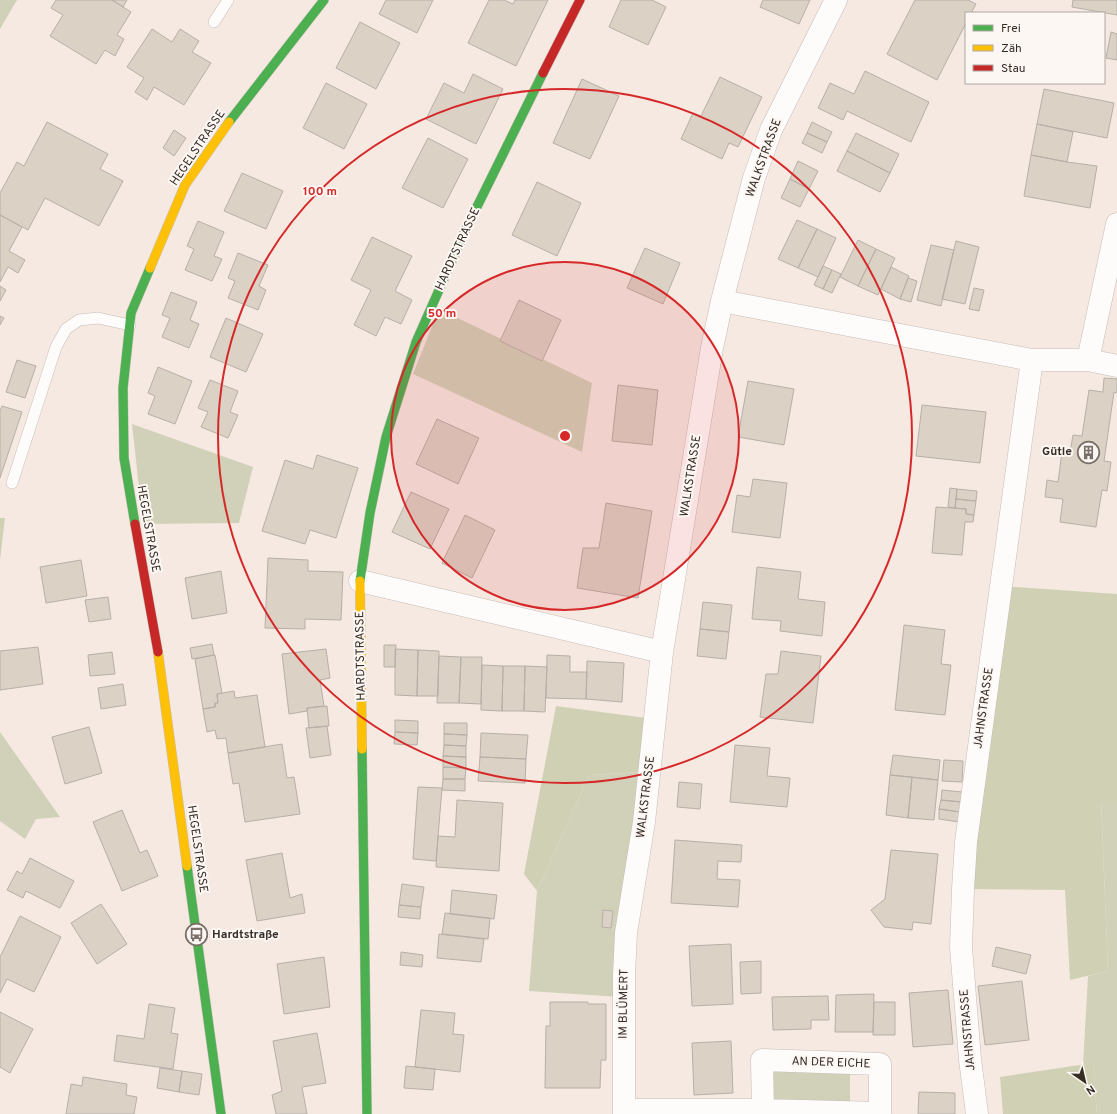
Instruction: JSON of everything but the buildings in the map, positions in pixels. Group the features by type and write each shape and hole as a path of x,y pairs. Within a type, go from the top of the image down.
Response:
{"street":[{"name":"HEGELSTRASSE","path":"221,1114 160,665 124,458 123,388 131,313 186,185 230,121 324,0"},
{"name":"HARDTSTRASSE","path":"367,1114 360,581 370,513 386,437 416,342 466,229 580,0"},
{"name":"WALKSTRASSE","path":"632,894 644,822 662,652 712,348 722,301 754,178 771,130 836,0"},
{"path":"1088,360 1117,224"},
{"path":"722,301 1032,360 1088,360 1117,366"},
{"name":"JAHNSTRASSE","path":"976,1114 961,948 965,858 967,834 1032,360"},
{"path":"360,581 662,652"},
{"name":"IM BLÜMERT","path":"624,1112 624,975 626,933 632,894"},
{"name":"AN DER EICHE","path":"624,1112 763,1110 880,1113 880,1064 762,1060 763,1110"}],"lane":[{"path":"214,22 228,0"},
{"path":"12,483 56,346 66,329 79,320 98,318 130,324"}],"green space":[{"path":"0,0 17,0 0,29"},
{"path":"439,309 592,383 582,452 413,374"},
{"path":"132,424 253,467 239,523 143,524"},
{"path":"0,518 5,518 0,560"},
{"path":"1001,586 1117,594 1117,803 1101,802 1108,971 1070,980 1065,890 963,889"},
{"path":"556,706 646,718 643,772 589,775 537,891 524,874"},
{"path":"0,732 60,817 36,819 25,839 0,821"},
{"path":"643,772 620,997 529,991 537,891 589,775"},
{"path":"1101,801 1117,803 1117,1114 1097,1114 1093,1064 1083,1065 1088,976 1108,971"},
{"path":"1093,1063 1097,1114 1003,1114 1000,1077"},
{"path":"767,1065 850,1068 850,1108 768,1106"}],"traffic: fast":[{"path":"229,122 324,0"},
{"path":"360,581 370,513 386,437 416,342 466,229 543,73"},
{"path":"135,524 124,458 123,388 131,313 150,268"},
{"path":"362,749 367,1114"},
{"path":"187,866 221,1114"}],"traffic: slow":[{"path":"150,268 185,185 229,122"},
{"path":"360,581 362,749"},
{"path":"158,652 187,866"}],"traffic: jam":[{"path":"543,73 580,0"},
{"path":"135,524 158,652"}],"place":[{"name":"Gütle","path":"1088,452"},
{"name":"Hardtstraße","path":"197,935"}]}
